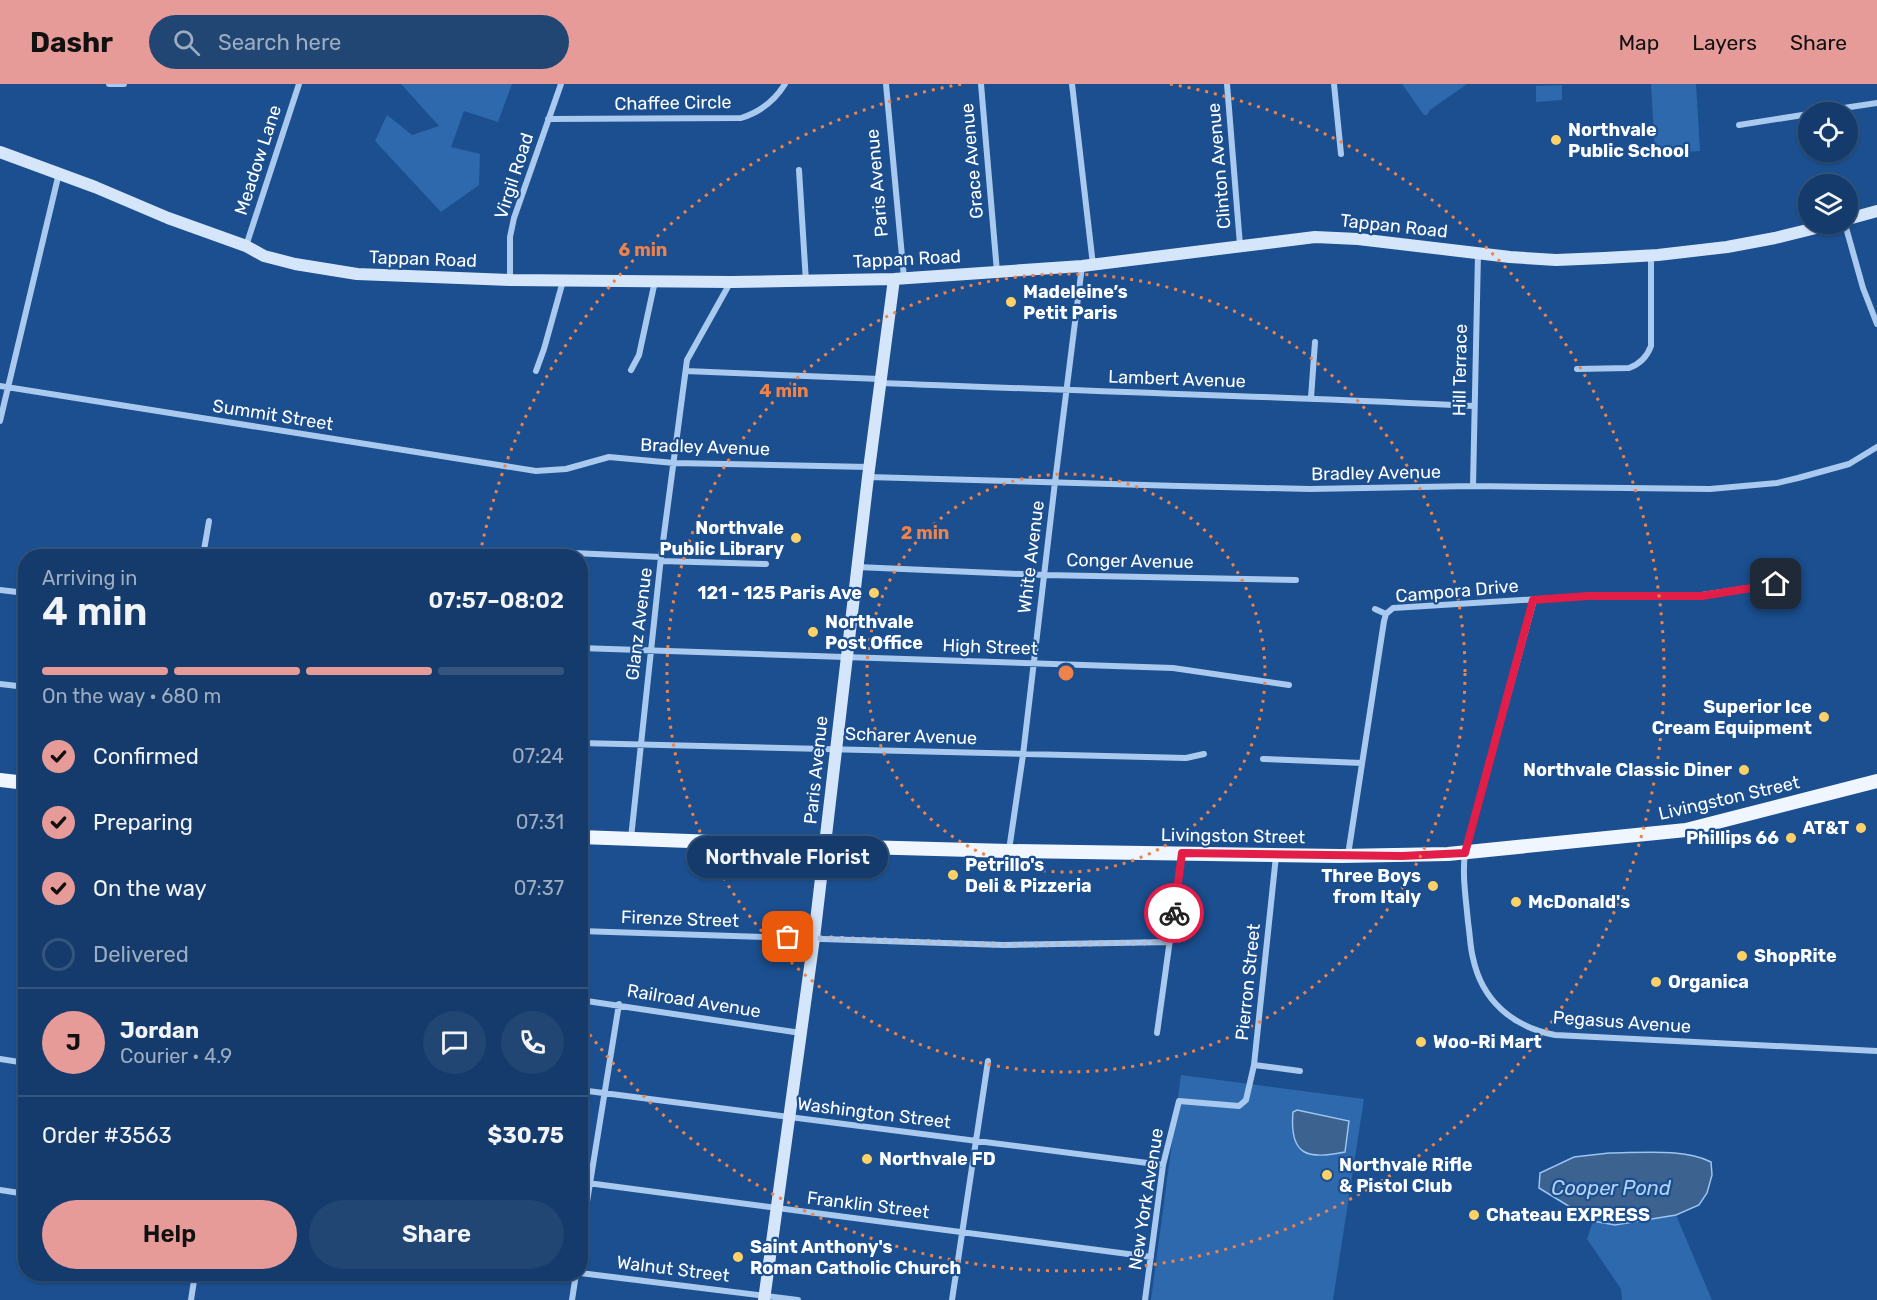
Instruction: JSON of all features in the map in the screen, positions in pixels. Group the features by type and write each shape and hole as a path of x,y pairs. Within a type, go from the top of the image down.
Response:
{"main road":[{"path":"0,780 18,782"},
{"name":"Livingston Street","path":"588,837 1009,851 1402,856 1465,853 1686,830 1877,781"}],"street":[{"path":"109,84 124,84"},
{"name":"Meadow Lane","path":"246,246 299,84"},
{"name":"Virgil Road","path":"510,280 512,223 561,84"},
{"name":"Chaffee Circle","path":"548,119 741,118 763,108 772,101 785,84"},
{"name":"Paris Avenue","path":"765,1298 814,938 868,472 880,381 899,278 886,84"},
{"name":"Grace Avenue","path":"981,84 997,272"},
{"name":"White Avenue","path":"1009,851 1067,391 1088,265 1072,84"},
{"name":"Clinton Avenue","path":"1227,84 1240,245"},
{"path":"1334,84 1341,154"},
{"path":"1858,106 1877,103"},
{"path":"1739,125 1798,116"},
{"name":"Tappan Road","path":"0,152 246,246 264,256 325,270 357,274 563,281 806,282 1088,265 1240,245 1330,237 1478,254 1556,260 1651,256 1727,248 1798,232"},
{"path":"799,170 806,282"},
{"path":"0,421 59,173"},
{"path":"1858,216 1877,211"},
{"path":"1848,234 1863,288 1877,324"},
{"name":"Hill Terrace","path":"1473,486 1478,254"},
{"path":"1577,369 1629,368 1636,366 1648,355 1651,346 1651,256"},
{"path":"536,371 563,281"},
{"path":"631,370 639,355 655,282"},
{"name":"Glanz Avenue","path":"631,838 650,651 687,360 730,282"},
{"path":"1311,398 1315,342"},
{"name":"Lambert Avenue","path":"686,371 1067,391 1311,398 1474,406"},
{"name":"Summit Street","path":"0,386 542,471"},
{"name":"Bradley Avenue","path":"542,471 566,469 609,457 1055,482 1310,489 1473,486 1710,489 1777,483 1850,464 1877,447"},
{"path":"204,549 209,521"},
{"path":"588,554 766,564"},
{"name":"Conger Avenue","path":"857,567 1296,580"},
{"name":"Campora Drive","path":"1348,856 1384,621 1386,614 1393,608 1588,596 1702,596 1776,584"},
{"path":"0,590 18,592"},
{"name":"Pegasus Avenue","path":"1533,600 1465,853 1463,870 1472,956 1494,1003 1527,1027 1557,1035 1877,1051"},
{"path":"1375,609 1386,614"},
{"name":"High Street","path":"588,648 1173,668 1289,685"},
{"path":"0,684 18,686"},
{"name":"Scharer Avenue","path":"588,743 1186,758 1204,754"},
{"path":"1263,759 1362,764"},
{"path":"1157,1033 1182,853"},
{"name":"Pierron Street","path":"1276,855 1254,1065 1300,1071"},
{"name":"Firenze Street","path":"588,931 1004,945 1170,942"},
{"name":"Railroad Avenue","path":"588,1001 802,1033"},
{"path":"588,1195 619,1004"},
{"path":"0,1059 18,1062"},
{"path":"952,1300 988,1061"},
{"name":"New York Avenue","path":"1145,1300 1163,1165 1179,1101 1239,1106 1246,1100 1254,1065"},
{"name":"Washington Street","path":"588,1091 1163,1165"},
{"name":"Franklin Street","path":"590,1183 1151,1257"},
{"path":"0,1190 18,1193"},
{"name":"Walnut Street","path":"588,1274 765,1298 798,1300"},
{"path":"191,1300 194,1281"},
{"path":"572,1300 575,1281"}],"shaded area":[{"path":"401,84 512,84 498,122 464,111 451,147 480,154 479,185 441,212 375,141 387,115 412,135 439,126"},
{"path":"1402,84 1467,84 1424,115"},
{"path":"1651,84 1696,84 1700,151 1655,154"},
{"path":"1562,85 1562,100 1536,102 1536,86"},
{"path":"1181,1075 1364,1099 1333,1300 1151,1300"},
{"path":"1676,1215 1712,1300 1622,1300 1621,1289 1587,1239 1593,1221 1615,1225"}],"water":[{"path":"1297,1110 1349,1121 1345,1152 1321,1155 1304,1152 1294,1138 1293,1112"},
{"name":"Cooper Pond","path":"1609,1153 1675,1153 1711,1162 1712,1175 1707,1193 1699,1205 1676,1215 1615,1225 1593,1221 1539,1188 1540,1173 1574,1157"}],"way so far":[{"path":"788,937 1004,945 1170,942 1174,913"}],"place":[{"name":"Northvale Public School","path":"1556,140"},
{"name":"Madeleine’s Petit Paris","path":"1011,302"},
{"name":"Northvale Public Library","path":"796,538"},
{"name":"121 - 125 Paris Ave","path":"874,593"},
{"name":"Northvale Post Office","path":"813,632"},
{"name":"Superior Ice Cream Equipment","path":"1824,717"},
{"name":"Northvale Classic Diner","path":"1744,770"},
{"name":"AT&T","path":"1861,828"},
{"name":"Phillips 66","path":"1791,838"},
{"name":"Petrillo's Deli & Pizzeria","path":"953,875"},
{"name":"Three Boys from Italy","path":"1433,886"},
{"name":"McDonald's","path":"1516,902"},
{"name":"Northvale Florist","path":"788,937"},
{"name":"ShopRite","path":"1742,956"},
{"name":"Organica","path":"1656,982"},
{"name":"Woo-Ri Mart","path":"1421,1042"},
{"name":"Northvale FD","path":"867,1159"},
{"name":"Northvale Rifle & Pistol Club","path":"1327,1175"},
{"name":"Chateau EXPRESS","path":"1474,1215"},
{"name":"Saint Anthony's Roman Catholic Church","path":"738,1257"}],"route":[{"path":"1174,913 1182,853 1402,856 1465,853 1533,600 1588,596 1702,596 1776,584"}]}
